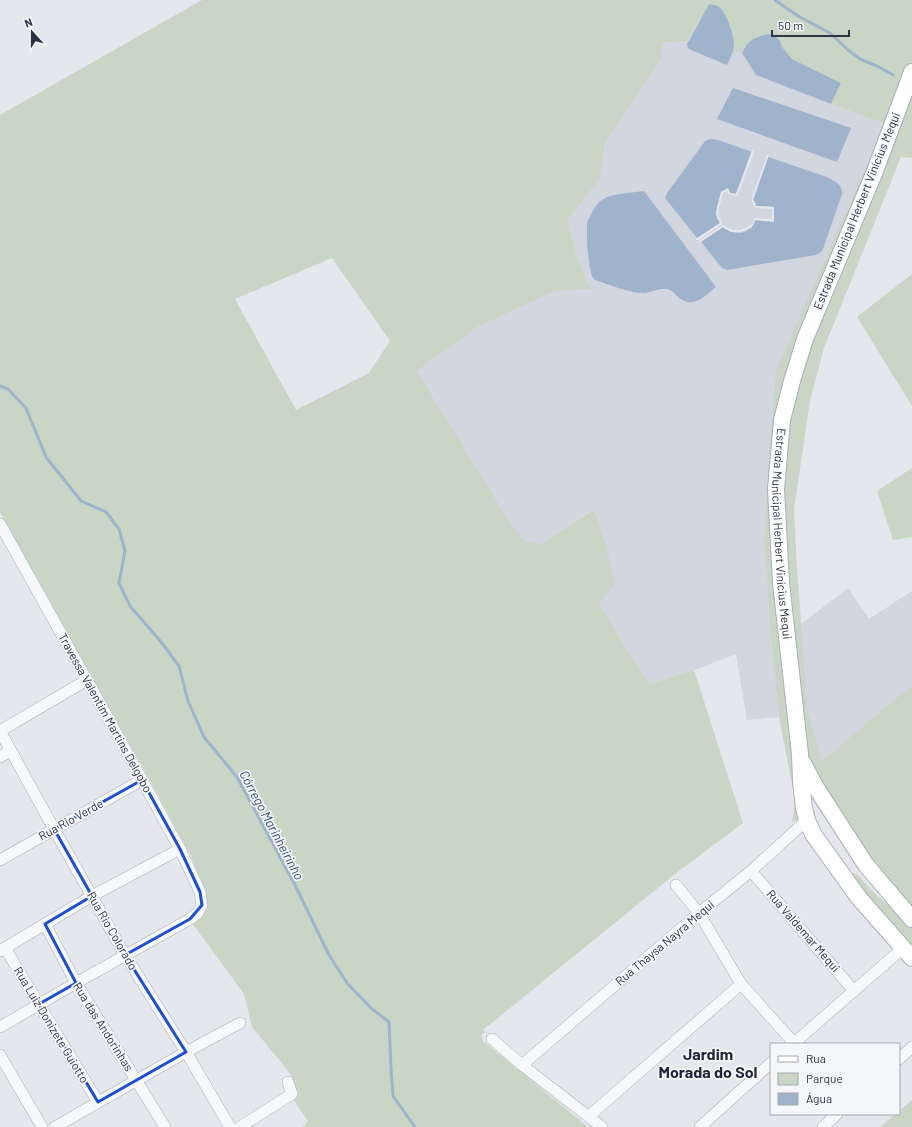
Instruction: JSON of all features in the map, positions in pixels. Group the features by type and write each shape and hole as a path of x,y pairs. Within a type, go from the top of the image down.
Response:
{"main road":[{"name":"Estrada Municipal Herbert Vinícius Mequi","path":"907,953 859,898 813,834 807,820 801,782 800,754 781,583 776,489 782,420 805,339 875,171 912,72"},
{"name":"Estrada Municipal Herbert Vinícius Mequi","path":"800,754 815,786 866,865 907,914"},
{"path":"843,874 852,868 857,869 888,900 907,914"}],"street":[{"name":"Travessa Valentim Martins Delgobo","path":"0,524 180,849 200,892 202,905 198,913 190,919 125,955"},
{"path":"0,731 87,680"},
{"name":"Rua Rio Colorado","path":"0,731 125,955 186,1052 230,1127"},
{"path":"0,757 10,751"},
{"name":"Rua Rio Verde","path":"0,860 142,780"},
{"name":"Rua Thaysa Nayra Mequi","path":"522,1065 699,913 751,871 807,820"},
{"path":"2,949 92,896 180,849"},
{"name":"Rua Valdemar Mequi","path":"751,871 854,991"},
{"path":"676,885 699,913 741,984 793,1043 854,991 907,953"},
{"name":"Rua das Andorinhas","path":"45,924 76,983 165,1127"},
{"name":"Rua Luiz Donizete Guiotto","path":"2,949 39,1004 98,1102"},
{"path":"0,1027 125,955"},
{"path":"589,1116 741,984"},
{"path":"55,1127 240,1023"},
{"path":"492,1039 522,1065 602,1127"},
{"path":"900,1058 912,1047"},
{"path":"0,1055 42,1127"},
{"path":"700,1127 770,1065"},
{"path":"240,1127 292,1094 288,1082"},
{"path":"823,1127 836,1115"}],"highlighted area":[{"path":"142,780 180,849 200,892 202,905 190,919 125,955 186,1052 98,1102 39,1004 76,983 45,924 92,896 54,829"}],"shaded area":[{"path":"688,41 742,52 831,104 885,124 776,369 769,452 764,543 771,641 779,717 747,720 736,654 694,670 649,684 599,604 593,509 542,544 525,541 510,522 417,371 476,328 557,290 591,289 576,254 568,219 600,179 605,144 662,58 662,43"},
{"path":"848,588 869,619 912,591 912,685 822,762 808,712 801,624"}],"green space":[{"path":"202,0 912,0 912,61 779,419 800,817 792,823 795,799 779,717 771,641 764,543 769,452 776,369 885,124 831,104 841,83 792,59 782,47 780,41 745,46 742,53 733,51 734,43 732,35 709,4 688,41 662,43 662,58 605,144 600,179 568,219 576,254 591,289 557,290 476,328 417,371 510,522 525,541 542,544 594,509 606,546 615,583 599,604 649,684 694,670 743,823 675,874 483,1030 485,1032 481,1035 483,1041 588,1127 303,1127 308,1121 293,1099 296,1094 290,1073 252,1027 244,994 192,923 207,905 205,890 190,854 0,512 0,115","holes":["332,258 390,341 369,373 296,410 235,299"]},
{"path":"912,81 912,158 901,157 824,348 810,401 794,509 808,712 822,761 912,685 912,916 904,907 807,764 784,580 783,450 797,381"},
{"path":"912,274 912,406 857,317"},
{"path":"912,468 912,537 893,540 877,491"},
{"path":"853,873 857,874 872,891 899,913 912,927 912,947 849,875"},
{"path":"912,1100 912,1127 880,1127 894,1115 900,1115 900,1110"}],"water":[{"path":"709,4 718,6 721,9 727,18 731,29 734,47 727,65 688,48 687,44"},
{"path":"769,34 776,37 780,41 782,47 792,59 841,83 831,104 756,75 742,53 744,48 753,39"},
{"path":"733,88 851,128 837,162 717,119"},
{"path":"710,139 718,140 752,152 736,194 730,193 728,188 721,192 717,208 720,223 697,238 665,198 667,193 705,141"},
{"path":"768,157 827,177 840,186 842,194 823,249 816,255 727,270 722,268 701,242 723,227 731,232 741,233 747,230 755,220 774,221 774,207 756,206 753,200"},
{"path":"644,191 716,287 697,301 688,302 682,300 668,289 645,293 626,290 595,280 592,276 587,246 587,222 595,207 599,202 607,197"}],"pier":[{"path":"752,150 754,152 738,195 736,196 729,194 727,191 723,193 718,213 722,224 699,240 696,240 720,223 716,213 721,192 728,188 730,193 736,194"},
{"path":"767,155 769,155 753,200 756,206 774,207 774,222 755,220 751,228 741,232 731,232 723,227 699,243 699,241 723,225 732,230 741,230 753,223 755,218 772,219 772,209 755,208 751,200"}],"waterway":[{"path":"775,0 798,16 830,33 860,59 893,75"},
{"name":"Córrego Marinheirinho","path":"0,386 8,389 26,408 46,457 81,501 106,512 119,529 125,551 119,583 130,606 162,643 179,666 188,701 204,737 237,777 294,883 329,955 347,983 371,1008 389,1022 393,1096 415,1127"}],"district":[{"name":"Jardim Morada do Sol","path":"708,1063"}]}
